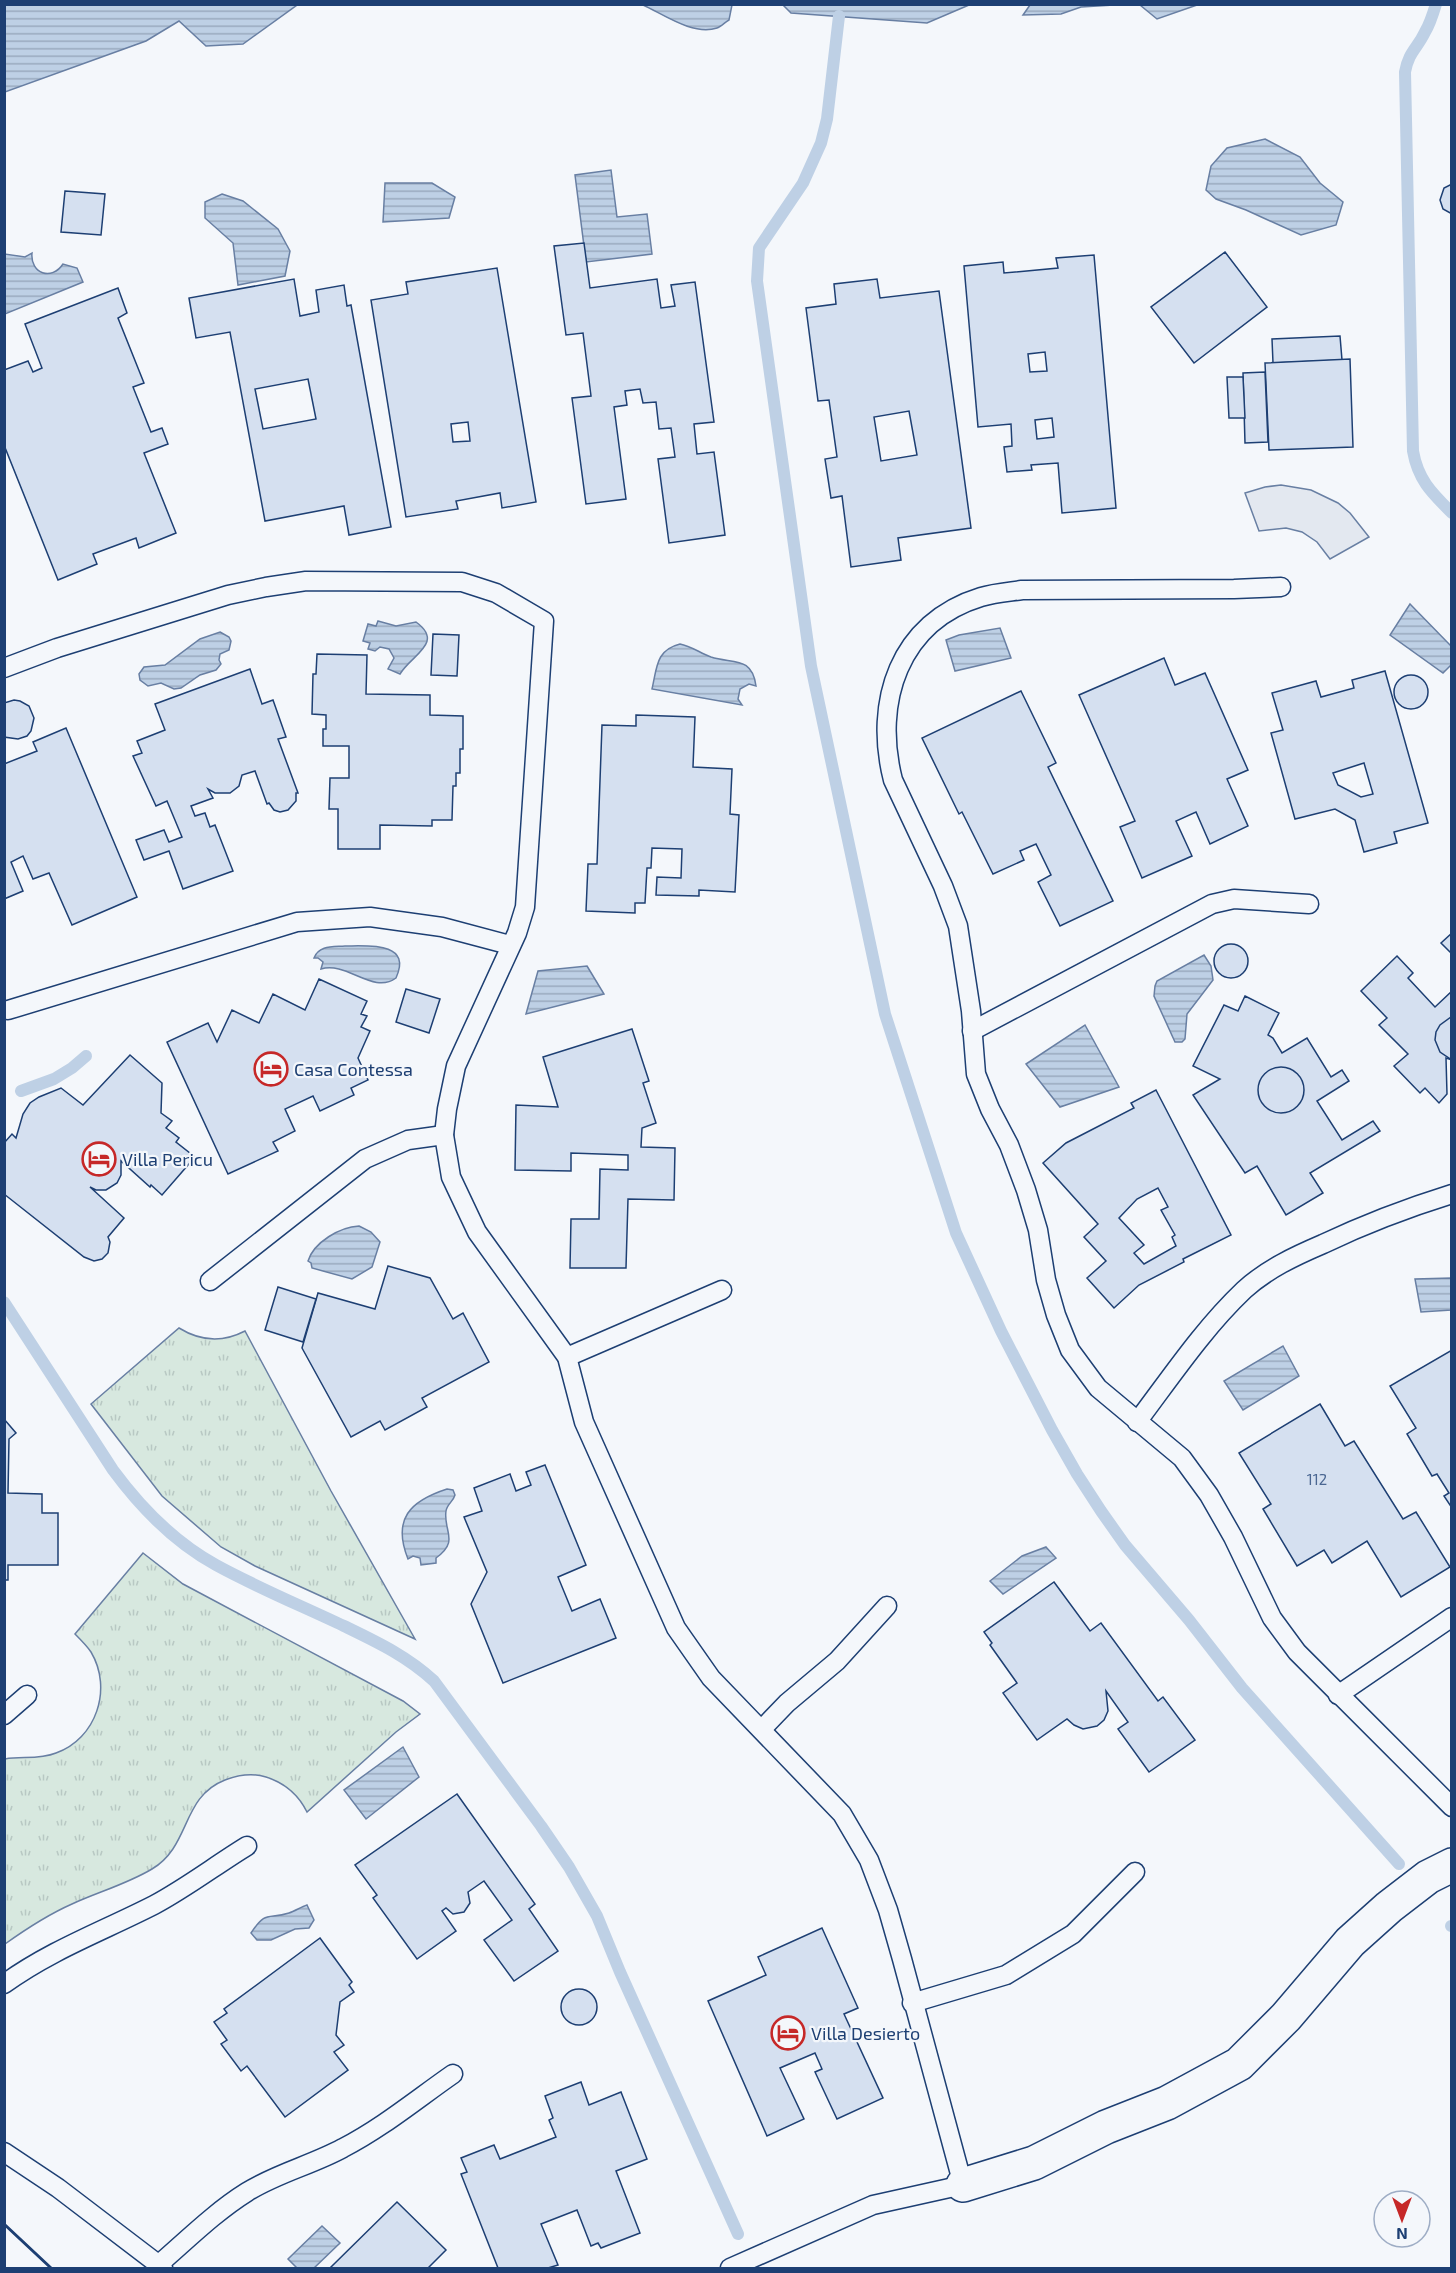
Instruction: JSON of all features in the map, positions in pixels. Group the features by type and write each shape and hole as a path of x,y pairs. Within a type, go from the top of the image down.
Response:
{"street":[{"path":"963,2185 1034,2163 1106,2127 1167,2103 1239,2064 1286,2017 1350,1942 1389,1907 1428,1877 1452,1865"}],"lane":[{"path":"4,669 57,648 217,599 248,590 284,584 330,580 462,582 480,586 544,621 527,888 522,920 456,1066 444,1136 451,1177 468,1216 489,1250 567,1357 585,1422 676,1628 711,1677 842,1814 868,1860 888,1910 963,2185 873,2205 730,2268"},
{"path":"1281,586 1234,589 1022,590 992,594 960,605 936,619 902,663 890,690 886,721 889,762 893,780 939,876 958,926 965,966 976,1074 990,1109 1009,1145 1026,1190 1038,1230 1046,1280 1056,1316 1070,1350 1098,1388 1182,1458 1209,1496 1227,1527 1272,1618 1297,1652 1452,1807"},
{"path":"972,1031 1212,904 1234,899 1309,904"},
{"path":"8,1010 297,922 370,917 442,927 510,945"},
{"path":"210,1281 365,1159 380,1150 408,1140 444,1136"},
{"path":"1137,1422 1210,1328 1257,1280 1283,1262 1373,1220 1452,1194"},
{"path":"567,1357 722,1290"},
{"path":"762,1729 787,1703 837,1661 887,1606"},
{"path":"1338,1695 1452,1617"},
{"path":"4,1715 27,1695"},
{"path":"4,1984 29,1966 61,1948 155,1904 247,1846"},
{"path":"912,2003 1006,1975 1073,1934 1136,1872"},
{"path":"4,2152 58,2188 161,2267 228,2204 264,2182 323,2158 359,2139 453,2074"}],"green space":[{"path":"179,1328 195,1336 211,1339 220,1339 245,1331 331,1491 415,1639 255,1566 221,1547 162,1496 91,1404"},
{"path":"143,1553 183,1584 403,1701 420,1714 396,1732 307,1812 290,1790 279,1782 256,1775 225,1780 211,1788 201,1798 174,1848 152,1869 54,1913 5,1944 5,1759 56,1753 81,1737 90,1725 97,1711 100,1681 91,1652 75,1634"}],"shaded area":[{"path":"1281,485 1311,490 1338,503 1350,513 1369,537 1330,559 1317,542 1302,532 1286,528 1259,531 1245,493"}],"water":[{"path":"5,4 297,5 243,44 206,46 179,21 146,41 5,92"},
{"path":"643,5 732,5 729,20 708,30 688,27"},
{"path":"783,5 969,5 927,23 791,13"},
{"path":"1030,5 1114,5 1081,7 1061,14 1023,15"},
{"path":"1140,5 1197,5 1157,19"},
{"path":"1265,139 1300,157 1320,183 1343,202 1336,225 1301,235 1216,199 1206,190 1211,166 1227,148"},
{"path":"611,170 617,217 647,214 652,254 586,262 575,175"},
{"path":"385,183 432,183 455,197 449,218 383,222"},
{"path":"222,194 243,201 278,229 290,251 285,276 238,285 233,243 205,218 205,202"},
{"path":"32,253 34,266 43,273 53,272 63,264 77,268 83,282 5,314 5,254 25,257"},
{"path":"1410,604 1451,646 1451,665 1443,673 1390,635"},
{"path":"378,621 396,626 416,622 424,629 427,636 427,643 423,649 400,674 388,669 394,658 389,649 380,647 375,651 368,649 370,643 363,641 368,624 376,626"},
{"path":"1000,628 1011,658 955,671 946,640 959,635"},
{"path":"220,632 229,637 231,641 229,650 220,654 221,664 216,670 200,675 181,688 174,689 161,683 148,686 140,680 139,674 144,667 165,665 200,639"},
{"path":"680,644 711,657 746,665 754,676 756,686 749,684 740,689 738,699 742,705 652,689 662,655 666,650"},
{"path":"345,946 375,946 393,952 398,957 400,966 396,978 378,983 369,981 340,969 321,969 323,962 314,958 319,951"},
{"path":"1204,955 1211,966 1213,980 1187,1014 1185,1039 1182,1042 1175,1042 1154,996 1155,986 1157,981"},
{"path":"587,966 604,994 526,1014 538,971"},
{"path":"1085,1025 1119,1087 1060,1107 1026,1064"},
{"path":"359,1226 371,1232 380,1242 372,1267 352,1279 312,1268 308,1261 322,1242 344,1229"},
{"path":"1451,1278 1451,1310 1421,1312 1415,1279"},
{"path":"1283,1346 1299,1376 1243,1410 1224,1381"},
{"path":"447,1489 453,1490 455,1495 446,1511 449,1541 443,1552 436,1558 436,1563 421,1565 420,1558 413,1556 408,1559 402,1533 404,1522 414,1506 423,1499"},
{"path":"1046,1547 1056,1558 1003,1594 990,1581 1022,1556"},
{"path":"403,1747 419,1777 366,1819 344,1790"},
{"path":"307,1905 314,1920 309,1928 295,1929 271,1940 257,1940 251,1933 265,1918 289,1913"},
{"path":"322,2226 340,2243 314,2268 297,2268 288,2259"}],"building":[{"path":"1452,184 1452,214 1443,209 1440,200 1444,188"},
{"path":"65,191 105,194 101,235 61,232"},
{"path":"584,243 590,288 657,279 661,308 675,306 671,285 695,282 714,422 694,424 697,454 714,452 725,535 669,543 658,459 675,457 671,428 659,429 656,402 643,403 640,389 625,391 627,405 614,407 626,499 586,504 572,398 591,396 583,333 566,335 554,246"},
{"path":"1225,252 1267,307 1194,363 1151,307"},
{"path":"1094,255 1116,508 1062,513 1058,463 1031,465 1032,470 1007,472 1004,447 1012,446 1011,424 978,427 964,266 1003,262 1004,273 1058,268 1056,258","holes":["1045,352 1047,371 1030,372 1028,354","1052,418 1054,437 1037,439 1035,420"]},
{"path":"497,268 536,502 502,508 500,493 456,501 458,509 406,517 371,300 408,294 406,282","holes":["468,422 470,441 453,442 451,424"]},
{"path":"294,279 300,316 319,312 316,290 344,285 347,306 351,305 391,527 349,535 344,506 265,521 230,332 196,338 189,298","holes":["308,379 316,419 263,429 255,389"]},
{"path":"877,279 880,298 939,291 971,528 898,538 901,560 851,567 842,496 831,498 825,459 837,457 829,400 818,401 806,308 836,304 834,284","holes":["909,411 917,455 881,461 874,417"]},
{"path":"118,288 127,313 118,318 144,383 133,387 151,432 162,428 168,444 144,453 176,533 139,548 136,538 93,554 97,564 58,580 4,445 4,370 28,361 33,372 42,368 25,324"},
{"path":"1340,336 1342,360 1273,363 1272,339"},
{"path":"1350,359 1353,447 1269,450 1265,363"},
{"path":"1265,372 1268,442 1245,443 1243,373"},
{"path":"1227,377 1243,377 1245,418 1229,418"},
{"path":"433,634 459,635 457,676 431,675"},
{"path":"317,654 367,655 366,694 430,695 430,715 463,716 463,749 460,749 460,773 456,773 456,786 453,786 452,820 432,820 432,826 380,825 380,849 338,849 338,809 329,809 330,778 349,778 349,746 323,746 326,715 312,714 313,674 316,674"},
{"path":"1164,658 1175,685 1205,673 1248,770 1227,779 1248,826 1210,844 1196,812 1176,821 1192,856 1142,878 1120,827 1135,821 1079,695"},
{"path":"250,669 262,704 273,700 286,737 278,739 298,793 296,793 296,801 288,810 280,812 274,810 269,803 267,804 255,771 242,775 239,786 230,793 215,793 208,789 213,798 191,806 195,816 205,813 210,827 215,825 233,871 183,889 169,851 144,860 136,840 164,830 169,842 182,837 167,801 156,806 133,756 142,753 137,741 165,730 155,704"},
{"path":"1385,671 1428,823 1394,832 1397,843 1364,852 1355,820 1335,809 1295,819 1271,733 1283,730 1272,693 1316,681 1321,697 1354,688 1352,680","holes":["1364,763 1373,794 1361,797 1338,785 1333,773"]},
{"path":"1411,675 1423,680 1428,692 1423,704 1411,709 1399,704 1394,692 1399,680"},
{"path":"1021,691 1056,763 1048,767 1113,901 1060,926 1038,882 1051,875 1036,844 1020,851 1024,860 993,874 962,812 959,814 922,738"},
{"path":"14,700 29,706 34,718 31,731 27,736 18,739 4,737 4,703"},
{"path":"636,715 695,717 693,767 732,769 730,814 739,815 735,892 699,890 699,896 656,895 657,877 681,878 682,849 652,848 651,868 647,868 645,903 635,903 635,913 586,911 588,864 597,864 602,725 636,726"},
{"path":"66,728 137,897 72,925 49,873 33,879 23,856 11,862 23,891 4,899 4,764 37,751 33,742"},
{"path":"1452,933 1452,954 1441,943"},
{"path":"1231,944 1243,949 1248,961 1243,973 1231,978 1219,973 1214,961 1219,949"},
{"path":"1397,956 1413,973 1408,978 1435,1007 1452,991 1452,1060 1446,1058 1447,1094 1439,1103 1425,1088 1420,1093 1394,1066 1408,1054 1379,1025 1387,1018 1361,991"},
{"name":"Casa Contessa","path":"319,979 367,1001 361,1014 367,1016 361,1027 370,1031 358,1058 368,1080 351,1088 354,1095 320,1111 313,1096 285,1109 295,1131 273,1142 278,1151 228,1174 167,1042 208,1023 217,1042 232,1010 259,1023 273,994 305,1010"},
{"path":"406,989 440,999 429,1033 396,1022"},
{"path":"1245,996 1279,1013 1268,1035 1273,1038 1282,1053 1307,1038 1331,1077 1342,1070 1349,1081 1317,1101 1342,1140 1373,1121 1380,1131 1310,1173 1323,1193 1286,1215 1257,1166 1245,1173 1193,1095 1220,1079 1193,1066 1224,1005 1238,1011"},
{"path":"1451,1017 1452,1060 1440,1052 1435,1040 1440,1025"},
{"path":"632,1029 649,1081 643,1083 656,1123 642,1128 641,1147 675,1148 674,1200 628,1199 626,1268 570,1268 571,1219 599,1219 600,1169 628,1170 628,1155 571,1153 571,1171 515,1170 516,1105 558,1107 543,1057"},
{"name":"Villa Pericu","path":"130,1055 162,1083 161,1113 172,1121 166,1128 179,1138 176,1142 195,1157 162,1195 121,1161 121,1175 117,1183 106,1190 96,1190 90,1187 124,1218 108,1237 110,1242 108,1253 102,1259 94,1261 84,1257 4,1194 4,1143 12,1134 16,1138 23,1114 30,1103 61,1088 83,1105"},
{"path":"1281,1067 1297,1074 1304,1090 1297,1106 1281,1113 1265,1106 1258,1090 1265,1074"},
{"path":"1156,1090 1231,1235 1183,1259 1184,1262 1139,1285 1114,1308 1087,1278 1106,1261 1084,1237 1098,1224 1043,1163 1066,1143 1134,1108 1131,1103","holes":["1158,1188 1168,1207 1161,1210 1175,1235 1172,1237 1176,1246 1144,1264 1134,1253 1144,1245 1119,1218 1137,1199"]},
{"path":"388,1266 430,1278 453,1319 463,1313 489,1362 422,1398 427,1407 385,1430 380,1421 351,1437 302,1348 318,1293 375,1309"},
{"path":"278,1287 316,1299 303,1342 265,1330"},
{"path":"1452,1350 1452,1508 1444,1496 1449,1493 1437,1474 1432,1476 1407,1434 1416,1428 1390,1386"},
{"path":"1320,1404 1345,1446 1354,1441 1403,1519 1416,1512 1450,1567 1401,1597 1367,1541 1332,1563 1324,1550 1297,1566 1263,1509 1271,1504 1239,1453"},
{"path":"4,1419 16,1433 9,1439 8,1493 42,1494 42,1513 58,1513 58,1565 8,1565 8,1580 4,1580"},
{"path":"545,1465 586,1565 558,1577 572,1611 600,1599 616,1638 503,1683 471,1604 487,1572 464,1517 482,1511 474,1488 510,1474 516,1491 531,1485 526,1472"},
{"path":"1054,1582 1090,1631 1101,1623 1158,1701 1163,1697 1195,1740 1149,1772 1118,1729 1128,1722 1106,1691 1108,1711 1104,1720 1097,1726 1083,1729 1067,1719 1037,1740 1003,1693 1017,1683 990,1645 992,1643 984,1632"},
{"path":"457,1794 535,1904 529,1909 558,1951 514,1981 484,1940 512,1920 484,1881 468,1892 470,1903 464,1912 453,1914 446,1908 442,1911 456,1931 417,1959 373,1898 377,1895 355,1865"},
{"name":"Villa Desierto","path":"822,1928 858,2008 844,2014 883,2098 837,2119 815,2072 822,2069 815,2053 780,2068 804,2119 767,2136 708,2001 766,1975 758,1957"},
{"path":"320,1938 352,1982 349,1985 354,1992 340,2002 336,2035 344,2045 334,2052 348,2070 285,2117 247,2066 241,2071 221,2044 227,2040 214,2022 227,2013 224,2009"},
{"path":"579,1989 592,1994 597,2007 592,2020 579,2025 566,2020 561,2007 566,1994"},
{"path":"581,2082 589,2105 621,2092 647,2159 616,2171 640,2233 601,2248 598,2243 591,2246 577,2210 541,2224 558,2265 548,2268 498,2268 461,2174 467,2172 461,2158 494,2145 500,2159 556,2137 549,2120 553,2118 545,2096"},
{"path":"397,2202 446,2250 428,2268 330,2268"}],"waterway":[{"path":"1436,4 1428,26 1411,55 1405,72 1413,451 1422,478 1452,513"},
{"path":"839,16 827,119 821,143 803,183 759,248 757,281 811,666 885,1014 956,1233 1001,1331 1077,1474 1125,1545 1189,1620 1242,1688 1399,1864"},
{"path":"21,1091 54,1079 86,1056"},
{"path":"4,1302 113,1470 135,1498 172,1535 201,1556 232,1573 391,1650 434,1681 541,1826 569,1867 597,1916 738,2234"}],"wall":[{"path":"4,2224 51,2268"}],"place":[{"name":"Casa Contessa","path":"271,1069"},
{"name":"Villa Pericu","path":"99,1159"},
{"name":"Villa Desierto","path":"788,2033"}]}
